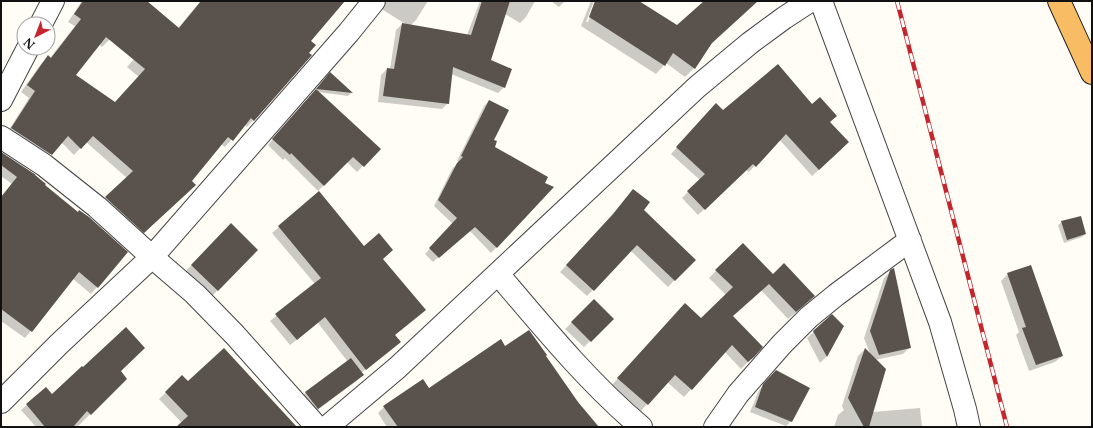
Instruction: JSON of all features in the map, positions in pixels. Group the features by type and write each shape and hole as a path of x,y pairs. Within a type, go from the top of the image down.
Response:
{"highway":[{"path":"1059,1 1092,73"}],"street":[{"path":"45,16 53,1"},
{"path":"1,402 59,344 152,257 349,32 374,1"},
{"path":"327,427 397,368 697,87 750,43 810,1"},
{"path":"821,1 940,322 965,409 968,427"},
{"path":"1,100 24,56"},
{"path":"1,137 44,165 97,207 200,299 236,335 317,427"},
{"path":"715,427 738,394 782,344 809,317 910,240"},
{"path":"498,274 546,331 633,424"}],"building":[{"path":"83,1 147,1 179,28 201,1 345,1 311,41 316,45 309,53 312,55 254,121 251,118 233,141 228,137 192,181 196,185 144,233 105,197 133,171 93,136 81,149 68,136 52,155 11,128 35,91 27,85 47,56 51,58 53,56 56,56 56,52 81,19 74,14","holes":["106,37 145,69 115,102 76,75"]},
{"path":"482,1 510,1 491,60 512,69 505,88 453,67 449,104 383,96 387,68 394,69 402,23 471,35"},
{"path":"595,1 639,1 677,25 704,1 758,1 712,43 695,69 673,53 665,66 589,17"},
{"path":"778,64 812,104 820,97 837,116 830,122 849,142 819,170 786,134 756,167 753,164 705,210 687,191 705,174 676,147 716,103 723,110"},
{"path":"330,72 353,93 316,89"},
{"path":"316,89 381,149 364,167 353,157 324,186 291,153 290,155 272,139"},
{"path":"489,100 509,110 494,140 497,141 495,147 548,177 545,183 554,187 497,248 475,227 439,258 429,248 457,218 438,200 457,163 463,157 461,156"},
{"path":"1,152 36,175 46,184 45,185 78,212 79,210 89,217 128,252 98,288 79,272 32,332 1,309 1,197 17,177 1,165"},
{"path":"633,189 650,202 644,210 696,260 675,281 637,245 594,291 566,265 613,214"},
{"path":"319,191 364,246 379,233 393,250 383,259 426,310 395,335 401,342 366,370 325,317 297,340 275,314 321,278 278,226"},
{"path":"1081,216 1086,234 1067,240 1061,221"},
{"path":"231,223 258,250 218,291 191,265"},
{"path":"743,243 773,274 784,263 815,296 796,312 769,284 733,316 763,347 754,357 748,362 732,345 692,390 675,375 648,405 617,378 685,303 701,318 733,287 715,270"},
{"path":"1031,265 1063,356 1036,365 1022,328 1026,327 1007,273"},
{"path":"894,268 911,348 879,355 870,331 890,270"},
{"path":"594,299 614,319 591,342 571,322"},
{"path":"832,314 844,326 827,357 813,331"},
{"path":"126,327 145,348 121,371 127,379 91,415 87,411 73,427 45,427 26,404 46,387 52,394"},
{"path":"529,330 578,402 599,427 398,427 383,406 423,379 429,388 501,339 505,346"},
{"path":"224,348 297,427 176,427 188,416 165,392 182,375 188,381"},
{"path":"865,348 886,369 869,427 864,427 848,398"},
{"path":"351,358 364,375 318,409 305,392"},
{"path":"776,370 810,388 792,422 755,407 763,384"}],"railway":[{"path":"897,1 1007,427"}]}
